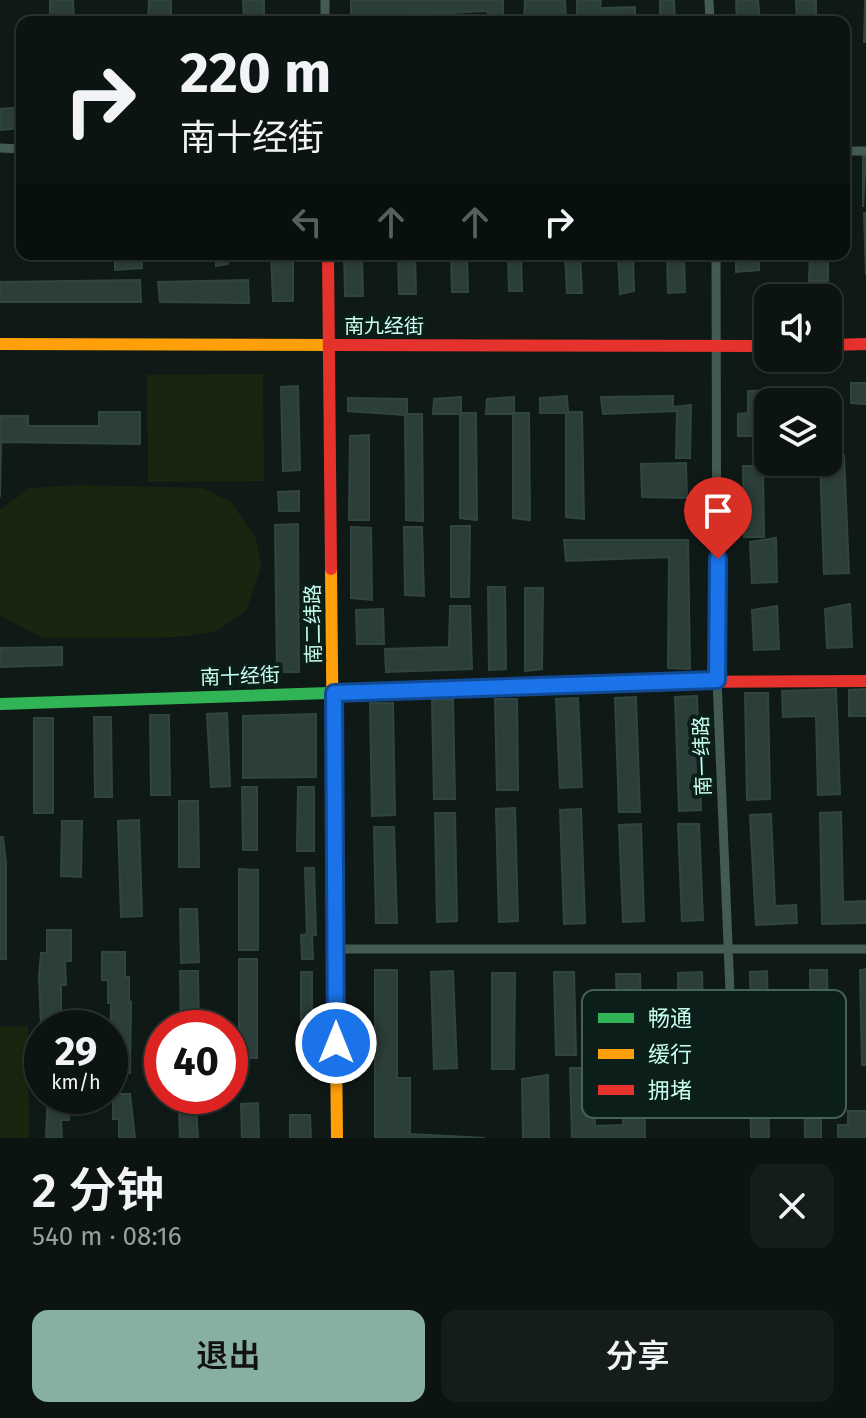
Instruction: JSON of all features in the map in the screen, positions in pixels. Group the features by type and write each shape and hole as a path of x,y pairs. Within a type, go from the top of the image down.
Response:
{"street":[{"name":"南二纬路","path":"328,260 337,1138"},
{"name":"南一纬路","path":"716,260 719,348 717,680 730,990"},
{"name":"南九经街","path":"0,344 754,347"},
{"path":"842,345 866,344"},
{"name":"南十经街","path":"0,704 717,680 866,681"},
{"path":"336,949 866,949"}],"green space":[{"path":"263,374 264,481 148,482 147,375"},
{"path":"80,485 203,488 231,502 256,538 261,566 246,611 215,632 177,637 42,638 0,615 0,510 30,488"},
{"path":"24,1026 24,1114 29,1114 29,1138 0,1138 0,1027"}],"building":[{"path":"50,0 73,0 74,16 50,16"},
{"path":"149,0 171,0 171,16 148,16"},
{"path":"243,0 264,0 264,16 244,16"},
{"path":"351,0 503,0 503,16 488,16 488,11 351,16"},
{"path":"525,0 565,0 566,16 524,16"},
{"path":"577,0 601,0 600,8 635,7 635,16 577,16"},
{"path":"660,0 674,0 675,16 660,16"},
{"path":"736,0 758,0 759,16 737,16"},
{"path":"796,0 816,0 816,16 797,16"},
{"path":"865,0 866,42 864,42"},
{"path":"16,108 16,129 0,130 0,109"},
{"path":"863,155 866,155 863,207"},
{"path":"864,213 866,213 866,275"},
{"path":"115,260 142,260 142,268 115,270"},
{"path":"216,260 228,260 228,264 216,266"},
{"path":"271,260 293,260 293,301 273,301"},
{"path":"344,260 362,260 363,296 345,296"},
{"path":"398,260 415,260 416,294 399,294"},
{"path":"451,260 467,260 468,292 452,292"},
{"path":"508,260 521,260 522,291 509,291"},
{"path":"565,260 580,260 582,293 567,293"},
{"path":"618,260 633,260 634,291 620,294"},
{"path":"667,260 684,260 685,292 668,293"},
{"path":"736,260 759,260 759,270 736,272"},
{"path":"810,260 828,260 828,281 809,281"},
{"path":"140,280 141,302 0,302 0,282"},
{"path":"248,280 249,303 160,302 158,282"},
{"path":"851,383 866,383 866,404 851,403"},
{"path":"298,386 300,470 283,471 281,387"},
{"path":"748,391 754,391 754,436 738,436 738,414 748,413"},
{"path":"567,396 568,412 582,412 584,519 566,517 566,413 540,413 540,398"},
{"path":"673,396 673,407 691,405 690,458 676,458 677,411 603,414 601,397"},
{"path":"461,397 461,413 476,413 477,520 460,518 460,414 433,414 434,399"},
{"path":"514,397 514,413 529,413 530,520 513,518 513,414 486,414 487,399"},
{"path":"348,398 407,399 407,414 422,414 423,521 406,520 405,415 348,411"},
{"path":"99,412 140,412 140,444 1,442 0,497 0,416 28,416 28,426 99,426"},
{"path":"369,435 369,520 349,520 350,436"},
{"path":"844,455 849,573 824,574 820,476 842,476"},
{"path":"686,463 687,498 642,497 641,464"},
{"path":"743,466 754,466 754,476 763,476 764,537 744,537"},
{"path":"299,491 299,511 279,511 278,492"},
{"path":"298,524 299,672 277,672 275,525"},
{"path":"451,526 470,526 469,597 451,597"},
{"path":"351,527 371,528 372,600 351,598"},
{"path":"404,527 422,527 424,596 405,595"},
{"path":"776,538 777,582 752,583 750,542"},
{"path":"564,540 688,540 690,669 668,668 669,557 566,561"},
{"path":"488,587 505,587 506,669 489,670"},
{"path":"525,588 543,588 542,669 525,671"},
{"path":"850,604 852,647 827,648 825,609"},
{"path":"450,606 470,606 472,669 386,672 385,649 449,647"},
{"path":"777,606 779,649 754,650 752,610"},
{"path":"383,609 384,644 357,644 356,610"},
{"path":"62,647 62,665 0,667 0,648"},
{"path":"836,689 840,794 818,795 816,716 783,717 782,691"},
{"path":"866,689 866,716 849,716 849,690"},
{"path":"745,693 768,693 770,799 747,800"},
{"path":"697,696 701,810 679,811 675,697"},
{"path":"636,697 640,812 619,812 615,698"},
{"path":"578,698 582,787 560,788 556,699"},
{"path":"495,699 517,699 518,790 497,790"},
{"path":"432,700 453,700 455,799 434,799"},
{"path":"370,703 393,703 395,815 372,816"},
{"path":"227,713 230,786 211,787 207,714"},
{"path":"316,714 316,777 243,778 243,716"},
{"path":"150,715 169,715 170,795 151,795"},
{"path":"94,717 111,717 112,797 95,797"},
{"path":"34,718 53,718 53,813 34,813"},
{"path":"242,787 257,787 257,850 243,850"},
{"path":"298,787 314,787 314,851 297,851"},
{"path":"179,801 198,801 199,867 179,867"},
{"path":"515,808 518,921 499,922 496,809"},
{"path":"581,809 585,923 564,924 560,810"},
{"path":"841,812 843,902 866,901 866,923 822,924 820,813"},
{"path":"435,813 455,813 457,921 437,922"},
{"path":"771,814 775,906 796,905 797,923 756,925 750,815"},
{"path":"139,820 142,916 121,917 118,821"},
{"path":"62,821 82,821 81,877 61,876"},
{"path":"641,824 644,921 623,922 619,825"},
{"path":"678,824 699,824 703,920 682,921"},
{"path":"374,827 394,827 397,923 376,923"},
{"path":"0,837 3,837 6,863 6,959 0,959"},
{"path":"305,868 314,868 316,935 312,935 313,959 302,959 301,935 307,934"},
{"path":"239,869 258,870 258,950 239,950"},
{"path":"180,909 197,909 199,962 181,963"},
{"path":"47,930 71,930 71,961 65,961 66,985 61,985 61,1010 40,1010 41,953 47,953"},
{"path":"102,952 125,952 125,977 129,977 131,1002 130,1073 128,1010 111,1010 108,980 102,980"},
{"path":"239,959 257,959 257,1058 248,1058 248,1010 239,1010"},
{"path":"866,969 866,1065 862,1065 860,970"},
{"path":"375,970 397,970 397,1078 410,1078 410,1134 485,1138 375,1138"},
{"path":"810,970 827,970 827,990 810,990"},
{"path":"180,971 198,971 199,1010 181,1010"},
{"path":"453,971 457,1068 434,1069 431,972"},
{"path":"767,971 767,990 750,990 750,972"},
{"path":"301,972 312,972 312,1045 301,1045"},
{"path":"554,972 574,972 576,1055 556,1055"},
{"path":"702,972 702,990 678,990 678,973"},
{"path":"492,973 515,973 514,1069 492,1069"},
{"path":"616,974 640,974 640,990 617,990"},
{"path":"570,1068 582,1068 582,1118 595,1118 595,1126 623,1125 623,1118 645,1118 645,1138 572,1138"},
{"path":"548,1075 549,1138 523,1138 522,1079"},
{"path":"130,1094 135,1138 119,1138 119,1119 113,1119 113,1114 128,1114"},
{"path":"258,1103 259,1138 242,1138 241,1114 248,1114 248,1104"},
{"path":"848,1111 866,1111 866,1138 838,1138 838,1125 848,1125"},
{"path":"47,1114 69,1114 69,1120 61,1120 62,1138 46,1138"},
{"path":"179,1114 196,1114 198,1138 180,1138"},
{"path":"290,1115 310,1115 311,1138 290,1138"},
{"path":"751,1118 769,1118 769,1138 751,1138"},
{"path":"805,1118 821,1118 821,1138 805,1138"}],"traffic: fast":[{"path":"0,704 659,682"}],"traffic: slow":[{"path":"0,344 332,345"},
{"path":"331,569 337,1138"}],"traffic: jam":[{"path":"328,260 331,569"},
{"path":"842,345 866,344"},
{"path":"332,345 754,346"},
{"path":"659,682 866,681"}],"route":[{"path":"336,1043 334,693 717,680 718,559"}]}
